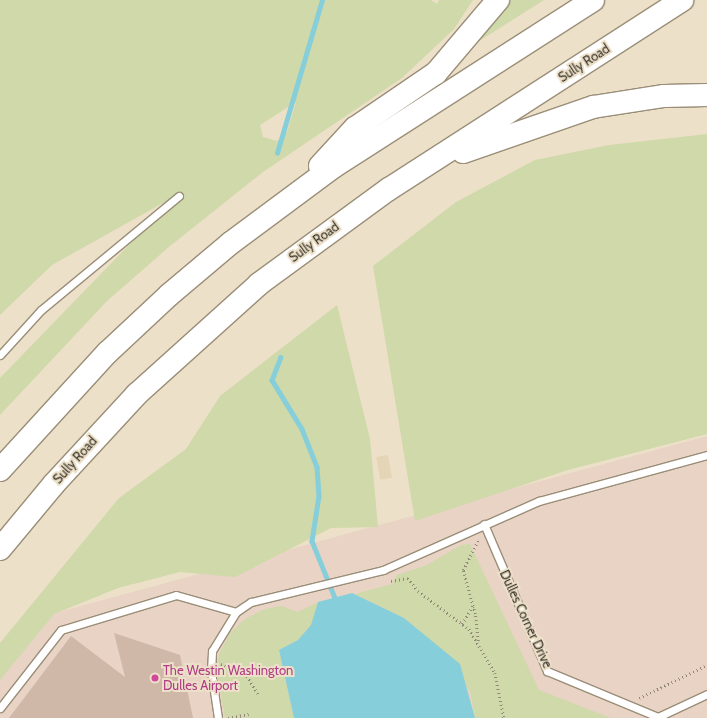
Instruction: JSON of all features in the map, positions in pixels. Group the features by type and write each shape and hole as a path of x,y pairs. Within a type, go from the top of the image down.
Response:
{"highway":[{"path":"0,470 51,411 148,314 200,268 296,192 593,0"},
{"name":"Sully Road","path":"0,550 109,423 196,338 289,261 423,167 682,0"},
{"path":"296,192 355,128 436,73 494,1"},
{"path":"423,167 531,126 594,107 664,96 707,95"}],"lane":[{"path":"0,355 41,310 178,196"},
{"path":"218,718 211,662 212,651 236,612 252,602 383,570 538,501 707,455"},
{"name":"Dulles Corner Drive","path":"484,524 547,671 658,717 707,694"},
{"path":"0,708 60,630 176,595 236,612"}],"path":[{"path":"478,641 473,606 463,570 484,524"},
{"path":"391,581 408,578 418,591 462,624 478,641 495,673 504,718"},
{"path":"462,624 473,606"},
{"path":"211,662 239,670 255,686 259,695"},
{"path":"636,707 640,696 707,665"},
{"path":"225,718 249,714"}],"shaded area":[{"path":"707,436 707,718 0,718 0,674 44,616"},
{"path":"388,455 392,478 380,480 376,457"}],"green space":[{"path":"0,0 431,0 437,4 439,0 473,0 454,29 402,78 263,172 170,246 107,301 0,415 0,378 155,218 163,203 52,265 0,315","holes":["296,102 287,132 277,141 263,137 260,125"]},
{"path":"508,0 544,0 476,43 500,11"},
{"path":"707,134 707,434 568,470 415,521 373,266 456,202 535,160 609,145"},
{"path":"337,305 370,439 378,527 331,528 235,577 180,572 118,588 54,614 0,680 0,643 119,498 186,449 220,396"},
{"path":"470,544 539,690 611,718 475,718 470,691 419,630 404,618 355,594 392,584 397,575 427,565 461,545"},
{"path":"318,602 311,625 298,640 279,650 294,718 225,718 217,672 219,654 231,632 245,619 265,609 281,606 298,612"}],"water":[{"path":"352,593 404,618 460,664 475,718 294,718 279,650 298,640 311,625 318,602"}],"building":[{"path":"114,633 180,655 193,718 9,718 71,636 125,677"}],"waterway":[{"path":"277,153 322,0"},
{"path":"281,357 272,380 302,429 317,467 319,496 312,541 335,598"}],"place":[{"name":"The Westin Washington Dulles Airport","path":"155,678"}]}
